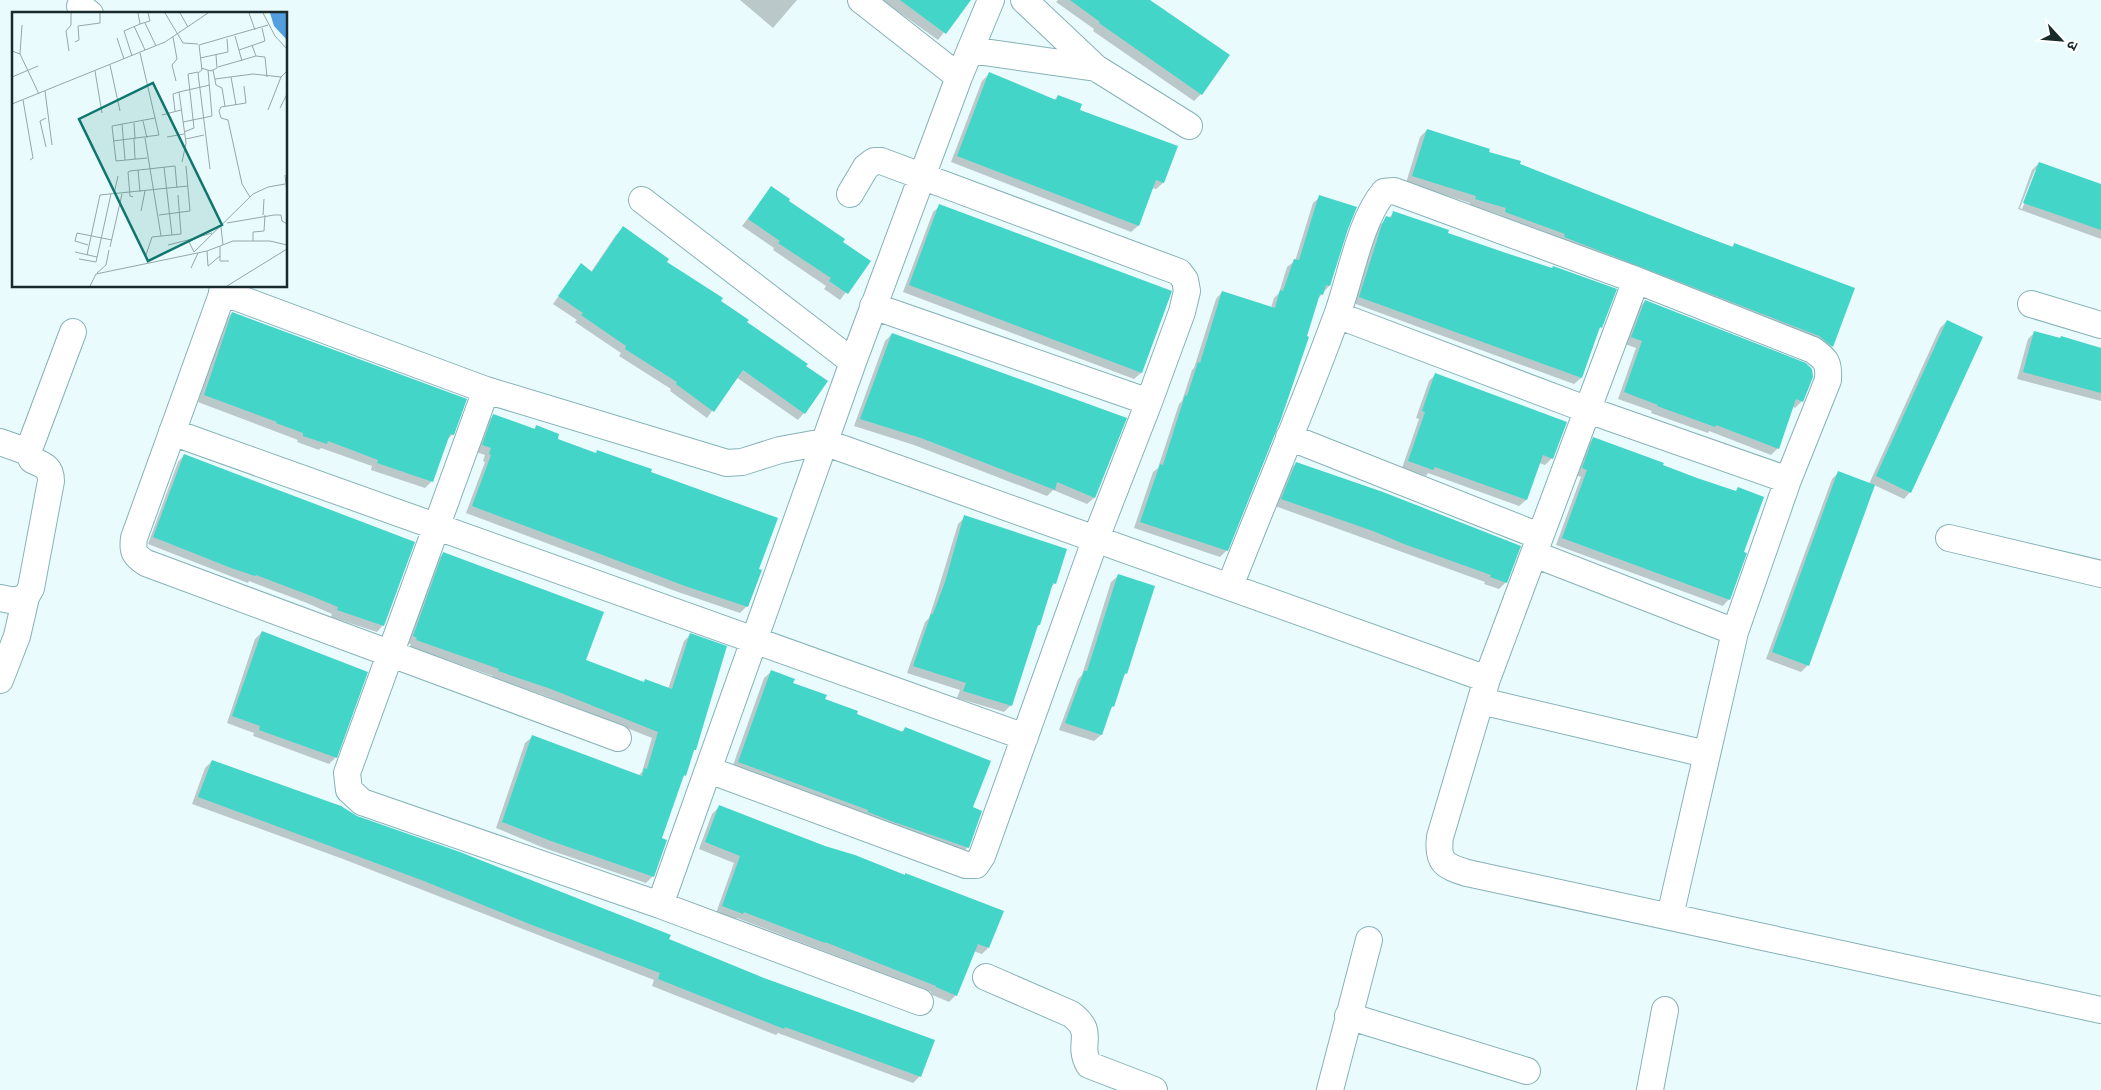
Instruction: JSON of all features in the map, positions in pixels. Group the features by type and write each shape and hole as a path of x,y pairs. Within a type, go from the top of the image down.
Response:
{"street":[{"path":"861,0 959,77"},
{"path":"660,905 873,306 959,77 991,0"},
{"path":"1024,0 1096,68 1189,126"},
{"path":"970,50 1096,68"},
{"path":"708,770 966,865 976,865 982,856 1096,538 1149,402 1187,290 1185,280 1178,272 881,161 874,160 866,167 850,194"},
{"path":"1230,586 1337,315 1352,262 1376,202 1384,192 1394,192 1636,280 1813,350 1822,356 1829,366 1828,380 1788,480 1734,632 1670,916"},
{"path":"642,200 853,362"},
{"path":"1636,280 1484,690 1440,836 1438,850 1442,862 1453,869 1467,873 2101,1010"},
{"path":"618,738 146,563 134,554 132,548 134,538 224,289 486,390 727,463 742,462 780,450 824,442 1230,586 1484,690 1706,754"},
{"path":"2031,304 2101,324"},
{"path":"873,306 1149,402"},
{"path":"1337,315 1588,410 1788,480"},
{"path":"28,452 73,332"},
{"path":"486,390 347,772 349,790 362,802 660,905 920,1002"},
{"path":"172,432 1025,737"},
{"path":"1289,437 1734,632"},
{"path":"0,442 28,452 32,460 46,466 51,472 52,481 30,588 26,597 17,636 0,680"},
{"path":"1949,538 2101,574"},
{"path":"0,598 15,601 26,597"},
{"path":"1330,1090 1369,940"},
{"path":"986,977 1071,1014 1081,1022 1086,1030 1083,1055 1089,1065 1154,1090"},
{"path":"1650,1090 1664,1010"},
{"path":"1348,1016 1527,1071"}],"building":[{"path":"900,0 971,0 946,34"},
{"path":"1070,0 1150,0 1230,55 1202,95 1099,23"},
{"path":"989,72 1056,100 1058,95 1082,104 1080,110 1178,146 1164,183 1156,180 1139,226 957,156"},
{"path":"1427,129 1490,149 1489,152 1521,161 1520,164 1698,234 1733,247 1734,243 1855,288 1833,347 1819,336 1564,237 1565,234 1505,212 1506,208 1475,199 1476,196 1412,176"},
{"path":"2039,162 2101,184 2101,230 2023,203"},
{"path":"771,186 790,199 789,201 845,239 843,242 871,261 848,294 829,281 831,278 778,243 780,241 748,219"},
{"path":"1319,195 1357,207 1330,286 1326,285 1323,295 1320,294 1307,336 1309,337 1281,419 1228,551 1140,522 1160,464 1163,465 1185,395 1187,396 1198,362 1200,363 1222,291 1275,308 1280,290 1283,291 1294,259 1299,260"},
{"path":"939,204 1172,291 1142,373 909,285"},
{"path":"1393,211 1449,230 1448,233 1552,268 1553,266 1617,289 1602,328 1600,327 1582,378 1359,297 1382,224 1386,216 1391,218"},
{"path":"623,226 669,259 667,262 723,298 721,301 749,320 747,322 808,364 806,366 828,381 805,414 743,370 714,412 676,384 677,382 625,349 626,346 581,315 583,313 558,296 581,263 592,272"},
{"path":"1645,300 1806,363 1812,369 1813,377 1803,402 1796,399 1779,449 1716,425 1715,427 1657,406 1624,392 1642,341 1631,337"},
{"path":"232,312 467,399 454,435 450,434 433,482 377,463 378,460 328,441 327,444 303,436 303,433 277,422 204,395"},
{"path":"1947,320 1983,337 1911,493 1876,476"},
{"path":"2034,331 2060,338 2061,336 2101,348 2101,393 2023,372"},
{"path":"892,333 1127,418 1095,498 1057,482 1055,490 921,438 860,419"},
{"path":"1435,373 1567,422 1553,459 1543,455 1527,500 1435,467 1433,470 1408,461 1425,412 1422,411"},
{"path":"493,414 535,429 536,425 559,434 558,439 596,453 597,450 652,469 651,472 778,518 759,569 762,570 748,607 685,586 472,506 491,455 489,454 491,448 482,445"},
{"path":"1593,437 1664,463 1663,465 1697,478 1736,491 1738,487 1764,497 1744,552 1747,553 1730,600 1562,538 1587,470 1582,468"},
{"path":"184,454 415,542 384,626 337,610 338,607 314,597 256,575 231,568 153,537"},
{"path":"1296,462 1383,492 1521,546 1507,583 1490,577 1491,575 1373,531 1281,499"},
{"path":"1838,471 1875,485 1809,666 1772,652"},
{"path":"964,515 1067,549 1056,584 1053,583 1040,625 1038,625 1012,706 963,691 966,683 913,666 931,614 933,614 945,582"},
{"path":"443,552 604,612 586,660 644,682 645,679 672,689 690,633 727,646 696,750 694,750 686,776 684,775 662,838 667,840 654,877 502,822 532,735 642,776 644,768 647,769 658,732 551,689 498,671 499,669 416,640 417,638 413,636"},
{"path":"1118,574 1155,586 1127,674 1125,673 1114,707 1112,706 1102,735 1065,723 1084,671 1087,671"},
{"path":"262,631 368,672 337,758 259,730 260,726 232,716"},
{"path":"771,670 795,679 793,683 827,695 825,699 858,711 857,714 903,732 905,727 991,761 973,807 982,811 969,848 891,821 868,812 868,810 738,762"},
{"path":"212,760 341,806 357,816 460,852 671,935 669,939 764,978 935,1040 921,1077 785,1027 784,1029 658,979 660,973 532,925 424,881 198,797"},
{"path":"719,805 1004,911 989,948 978,944 957,996 825,942 744,912 743,914 722,906 740,856 705,842"}]}
